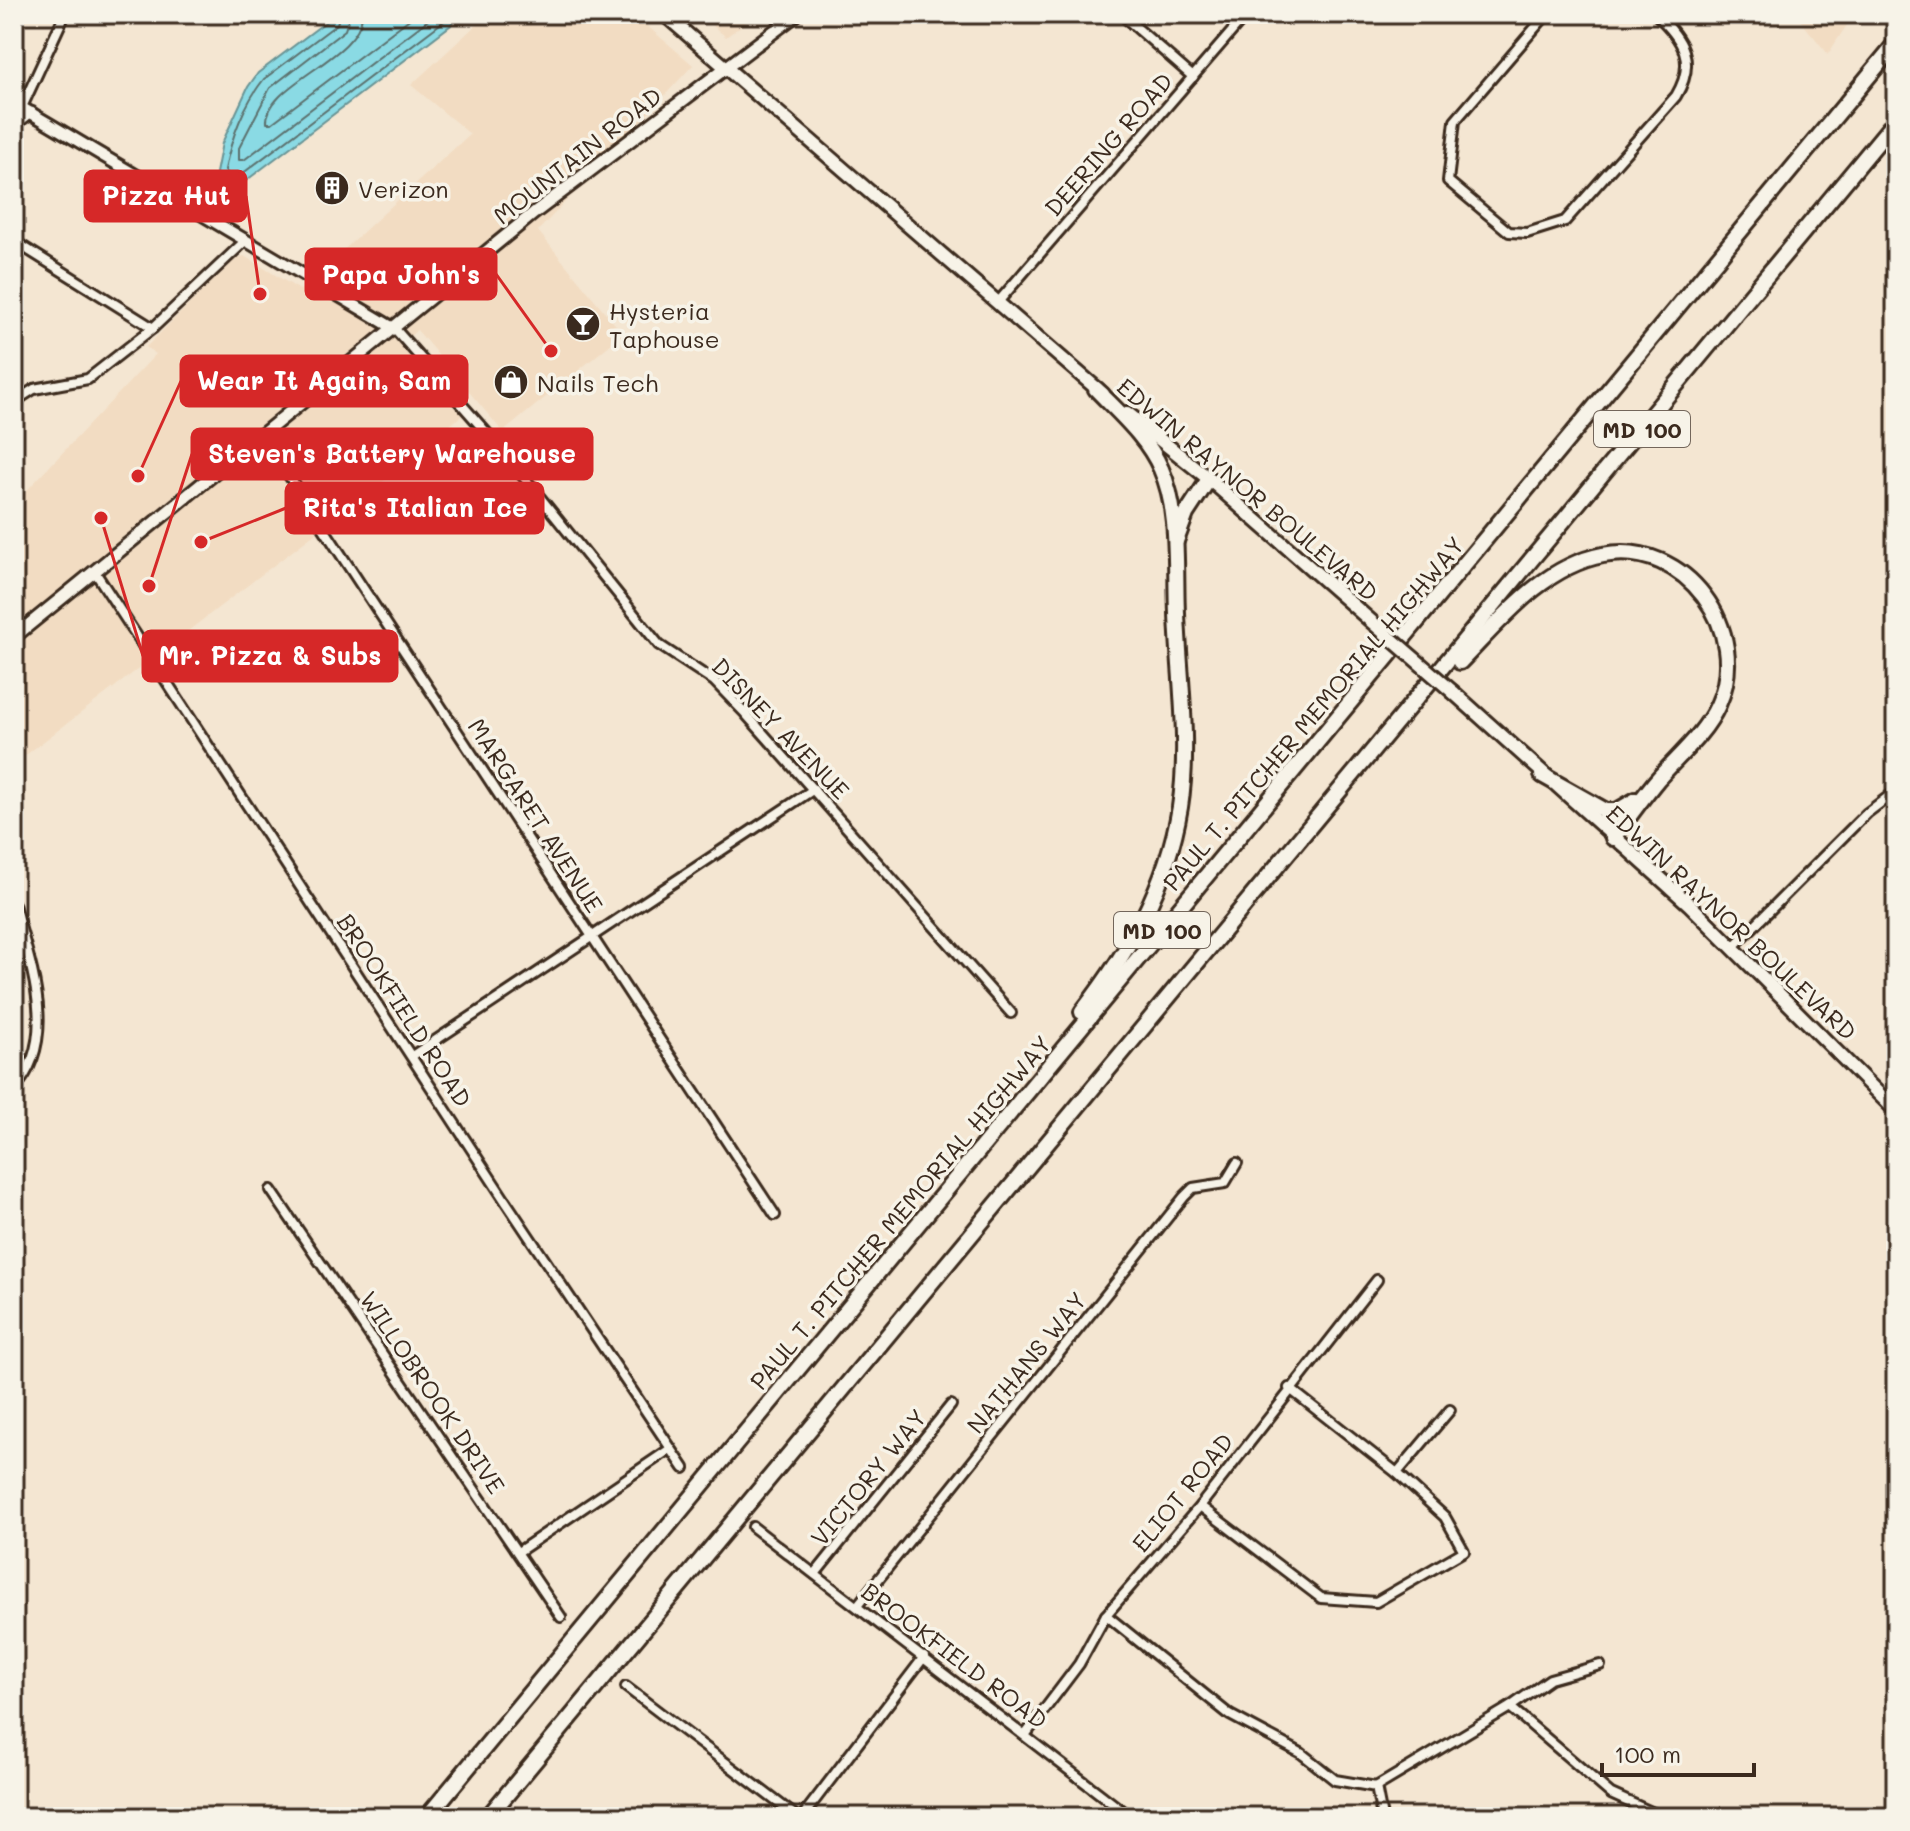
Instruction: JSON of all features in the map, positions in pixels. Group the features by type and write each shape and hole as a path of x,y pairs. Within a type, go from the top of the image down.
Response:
{"highway":[{"name":"PAUL T. PITCHER MEMORIAL HIGHWAY","path":"427,1817 1896,43"},
{"name":"MD 100","path":"488,1817 1896,120"},
{"path":"864,1289 1118,965 1153,901 1173,841 1181,804 1183,762 1174,549 1167,484 1146,444 1096,389"},
{"path":"1174,549 1186,514 1209,479"},
{"path":"1387,737 1516,606 1559,571 1603,554 1650,557 1689,579 1704,595 1722,629 1727,668 1718,706 1707,725 1631,805 1606,811 1542,775"},
{"path":"1613,838 1657,780"}],"main road":[{"name":"EDWIN RAYNOR BOULEVARD","path":"664,14 999,301 1096,389 1209,479 1453,692 1733,947 1896,1111"},
{"name":"MOUNTAIN ROAD","path":"14,637 534,213 797,14"}],"street":[{"path":"14,126 65,14"},
{"path":"1121,14 1193,77"},
{"name":"DEERING ROAD","path":"999,301 1247,14"},
{"path":"1547,14 1455,121 1448,181 1509,232 1527,233 1571,217 1676,96 1687,74 1687,52 1678,35 1656,14"},
{"path":"23,108 395,329"},
{"path":"14,241 153,328"},
{"path":"14,402 34,389 88,379 153,328 244,242"},
{"name":"DISNEY AVENUE","path":"395,329 501,449 659,645 714,681 814,789 1011,1013"},
{"name":"MARGARET AVENUE","path":"263,436 775,1215"},
{"name":"BROOKFIELD ROAD","path":"95,572 684,1468"},
{"path":"412,1056 814,789"},
{"path":"1733,947 1867,813 1896,791"},
{"path":"14,904 18,941 39,1023 32,1065 14,1089"},
{"name":"NATHANS WAY","path":"857,1606 1184,1197 1193,1188 1225,1183 1237,1163"},
{"name":"WILLOBROOK DRIVE","path":"271,1190 561,1617"},
{"name":"ELIOT ROAD","path":"1026,1734 1079,1664 1106,1615 1200,1506 1289,1388 1377,1280"},
{"path":"1200,1506 1321,1598 1376,1602 1464,1551 1445,1517 1397,1473 1289,1388"},
{"name":"VICTORY WAY","path":"815,1574 951,1405"},
{"path":"1397,1473 1450,1410"},
{"path":"518,1552 670,1449"},
{"name":"BROOKFIELD ROAD","path":"753,1527 1130,1817"},
{"path":"1106,1615 1230,1715 1301,1753 1335,1780 1376,1787 1510,1707 1550,1679 1600,1665"},
{"path":"626,1687 800,1817 924,1657"},
{"path":"1510,1707 1611,1794 1662,1817"},
{"path":"1376,1787 1382,1817"}],"shaded area":[{"path":"488,14 633,14 693,65 538,231 623,334 503,432 417,330 402,343 462,415 397,471 14,764 14,504 156,354 146,347 236,258 244,256 300,290 470,134 411,85"},
{"path":"699,14 757,14 726,37"},
{"path":"1795,14 1854,14 1828,54"}],"water":[{"path":"336,14 456,14 451,25 247,180 236,187 226,184 216,173 222,143 248,87 258,73"}],"place":[{"name":"Verizon","path":"332,188"},
{"name":"Pizza Hut","path":"260,294"},
{"name":"Hysteria Taphouse","path":"583,324"},
{"name":"Papa John's","path":"551,351"},
{"name":"Nails Tech","path":"511,382"},
{"name":"Wear It Again, Sam","path":"138,476"},
{"name":"Mr. Pizza & Subs","path":"101,518"},
{"name":"Rita's Italian Ice","path":"201,542"},
{"name":"Steven's Battery Warehouse","path":"149,586"}]}
